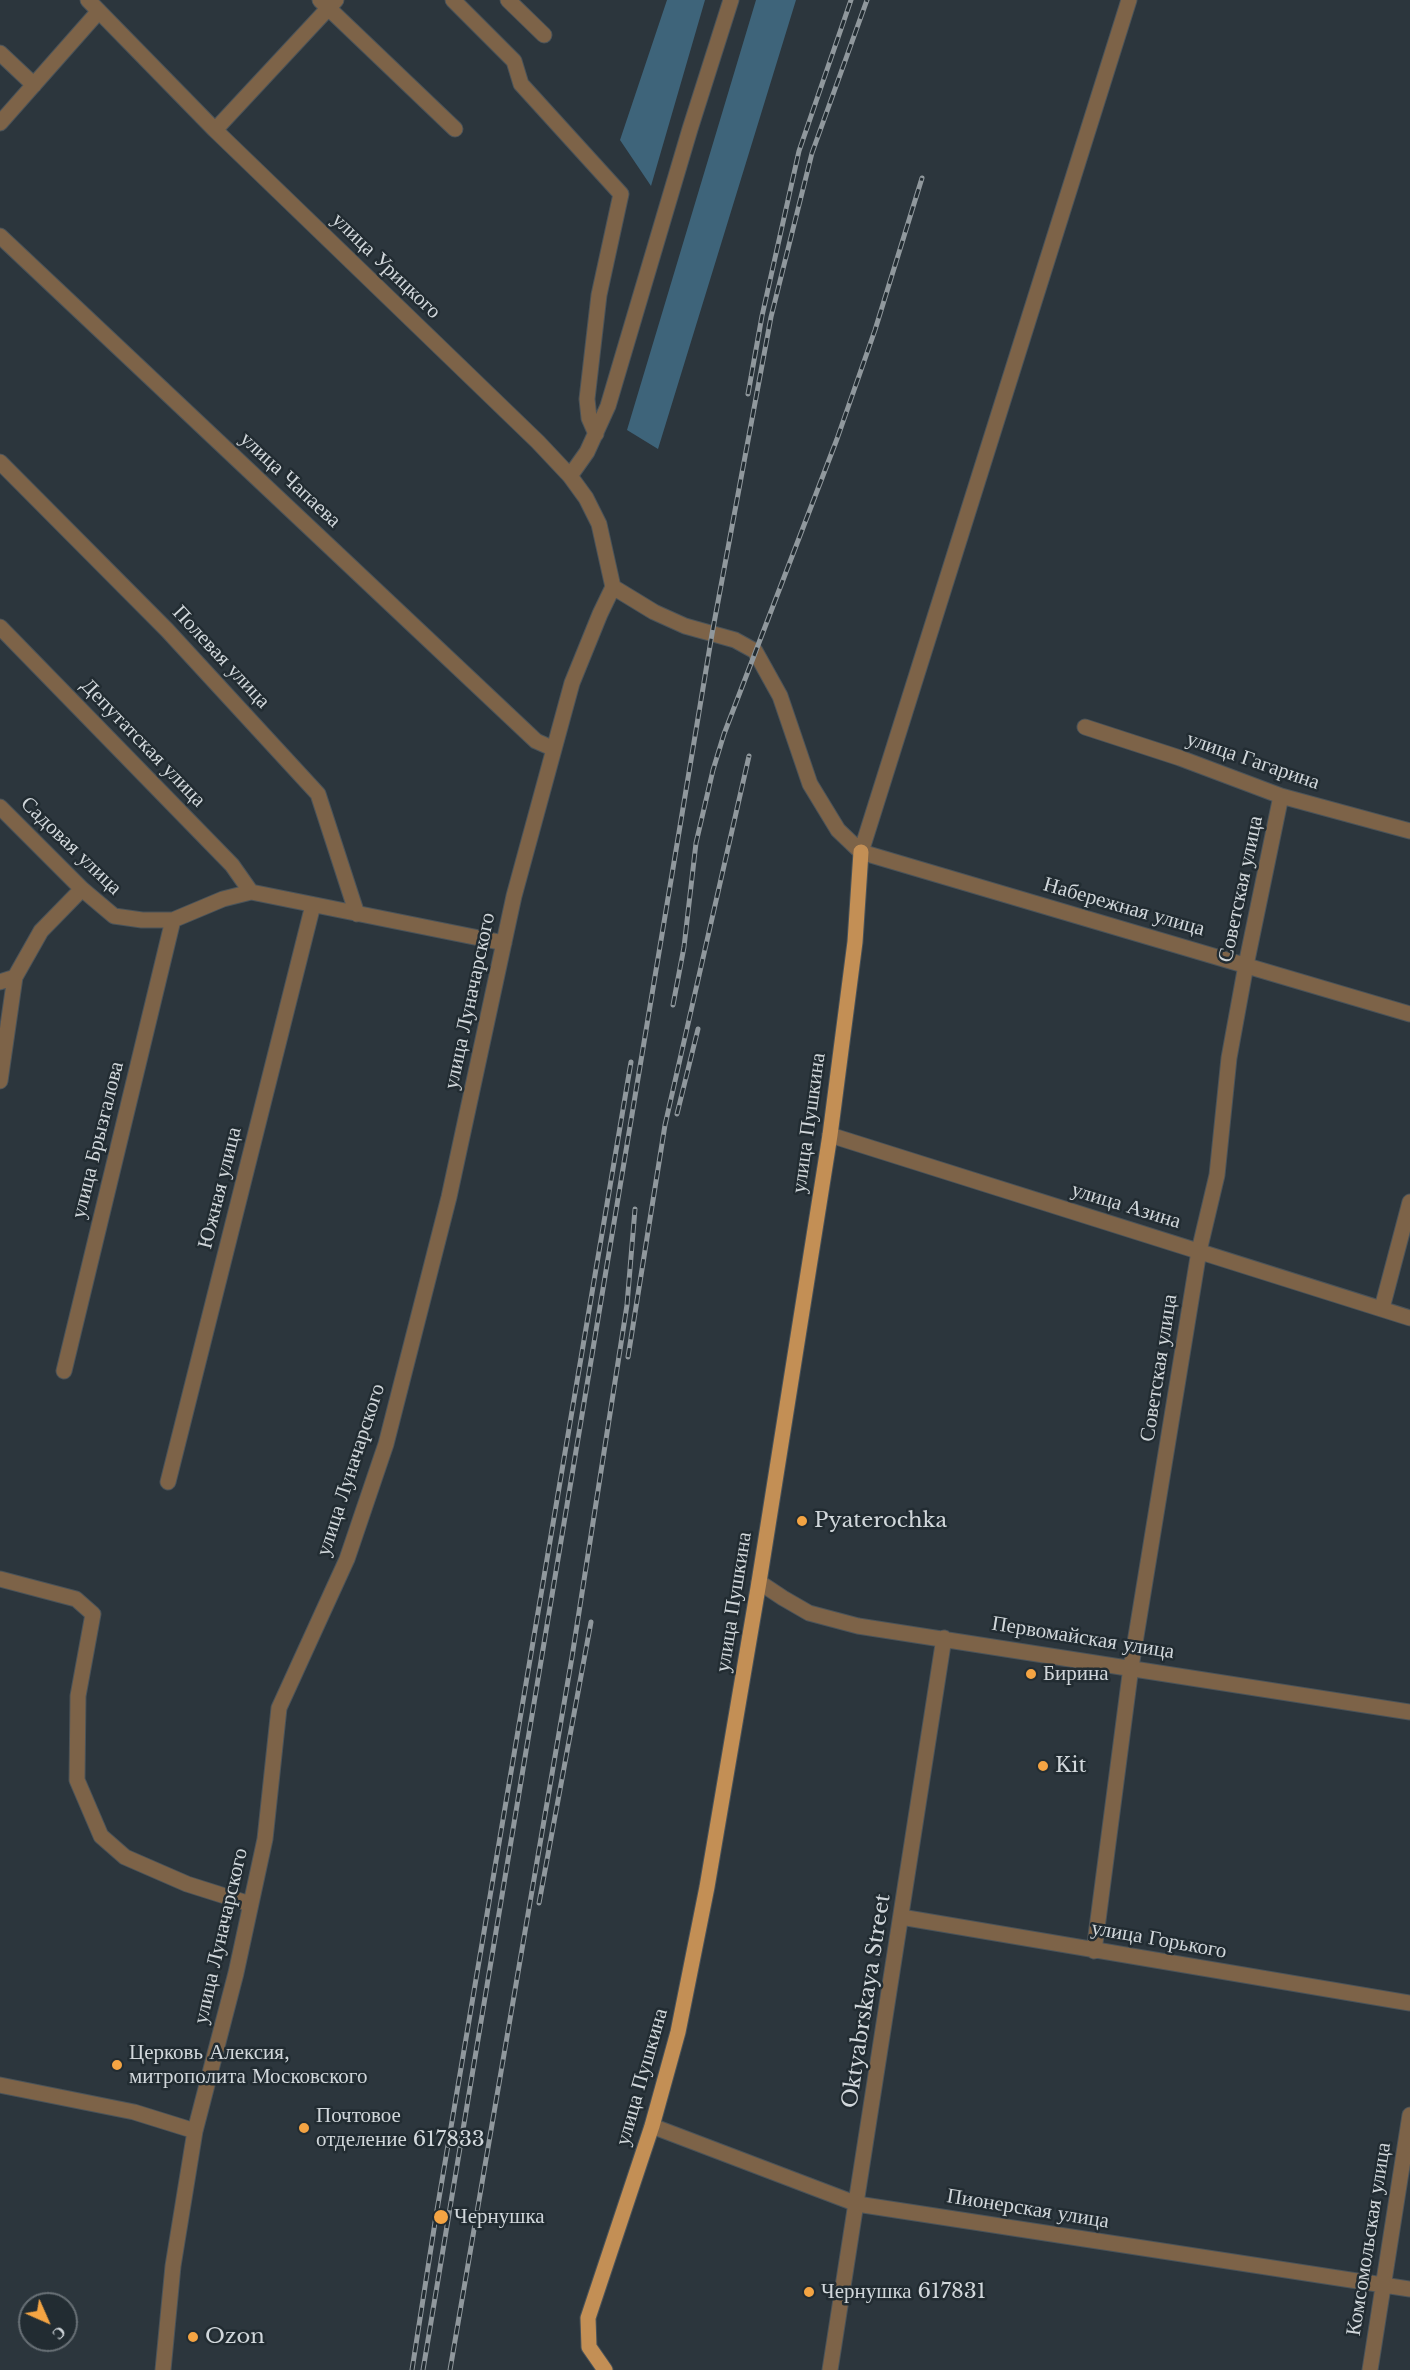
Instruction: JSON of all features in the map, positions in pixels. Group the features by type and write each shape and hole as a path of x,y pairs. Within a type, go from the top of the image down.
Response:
{"main road":[{"name":"улица Пушкина","path":"605,2370 589,2347 588,2318 652,2126 678,2032 706,1892 759,1582 830,1135 855,942 861,852"}],"street":[{"path":"453,0 514,61 522,84 621,194 599,295 586,399 589,418 596,434"},
{"path":"508,0 544,34"},
{"path":"570,476 596,434 608,406 690,129 731,0"},
{"path":"614,587 654,612 694,629 735,640 755,651 780,696 810,784 838,830 861,852 1129,0"},
{"path":"215,130 328,3 455,129"},
{"path":"0,123 34,85 94,6"},
{"name":"улица Урицкого","path":"94,6 215,130 538,442 570,476 586,498 599,524 614,587"},
{"path":"0,53 34,85"},
{"name":"улица Чапаева","path":"0,236 536,741 554,749"},
{"name":"Полевая улица","path":"0,462 167,630 318,794 357,914"},
{"name":"улица Луначарского","path":"163,2370 173,2266 195,2131 236,1973 264,1839 279,1708 346,1559 386,1444 449,1197 514,896 572,683 600,614 614,587"},
{"name":"Депутатская улица","path":"0,627 232,865 251,892"},
{"name":"улица Гагарина","path":"1084,727 1180,758 1281,796 1410,831"},
{"name":"Советская улица","path":"1094,1951 1131,1667 1199,1251 1217,1175 1229,1058 1281,796"},
{"name":"Садовая улица","path":"0,807 82,889 114,916 142,920 173,920 223,899 251,892"},
{"name":"Набережная улица","path":"861,852 1410,1014"},
{"path":"0,1081 7,979 41,931 82,889"},
{"path":"251,892 504,943"},
{"name":"Южная улица","path":"168,1482 313,905"},
{"name":"улица Брызгалова","path":"64,1371 173,920"},
{"name":"улица Азина","path":"830,1135 1410,1318"},
{"path":"1382,1308 1410,1202"},
{"path":"0,1579 76,1599 93,1614 78,1696 77,1780 101,1836 125,1857 187,1884 250,1904"},
{"name":"Первомайская улица","path":"759,1582 809,1613 829,1620 1410,1712"},
{"name":"Oktyabrskaya Street","path":"830,2370 944,1638"},
{"name":"улица Горького","path":"901,1917 1410,2003"},
{"path":"0,2085 134,2112 195,2131"},
{"name":"Комсомольская улица","path":"1370,2370 1410,2115"},
{"name":"Пионерская улица","path":"652,2126 857,2204 1410,2289"}],"shaded area":[{"path":"667,0 705,0 651,186 620,140"},
{"path":"756,0 796,0 658,449 627,430"}],"railway":[{"path":"748,394 762,316 799,151 851,0"},
{"path":"423,2370 712,634 771,317 812,153 867,0"},
{"path":"673,1005 684,947 696,843 713,770 724,734 837,439 875,330 922,178"},
{"path":"628,1357 665,1125 749,756"},
{"path":"677,1114 698,1029"},
{"path":"412,2370 631,1062"},
{"path":"450,2370 572,1657 627,1305 635,1209"},
{"path":"539,1903 591,1622"}],"place":[{"name":"Pyaterochka","path":"802,1521"},
{"name":"Бирина","path":"1031,1674"},
{"name":"Kit","path":"1043,1766"},
{"name":"Церковь Алексия, митрополита Московского","path":"117,2065"},
{"name":"Почтовое отделение 617833","path":"304,2128"},
{"name":"Чернушка","path":"441,2217"},
{"name":"Чернушка 617831","path":"809,2292"},
{"name":"Ozon","path":"193,2337"}]}
